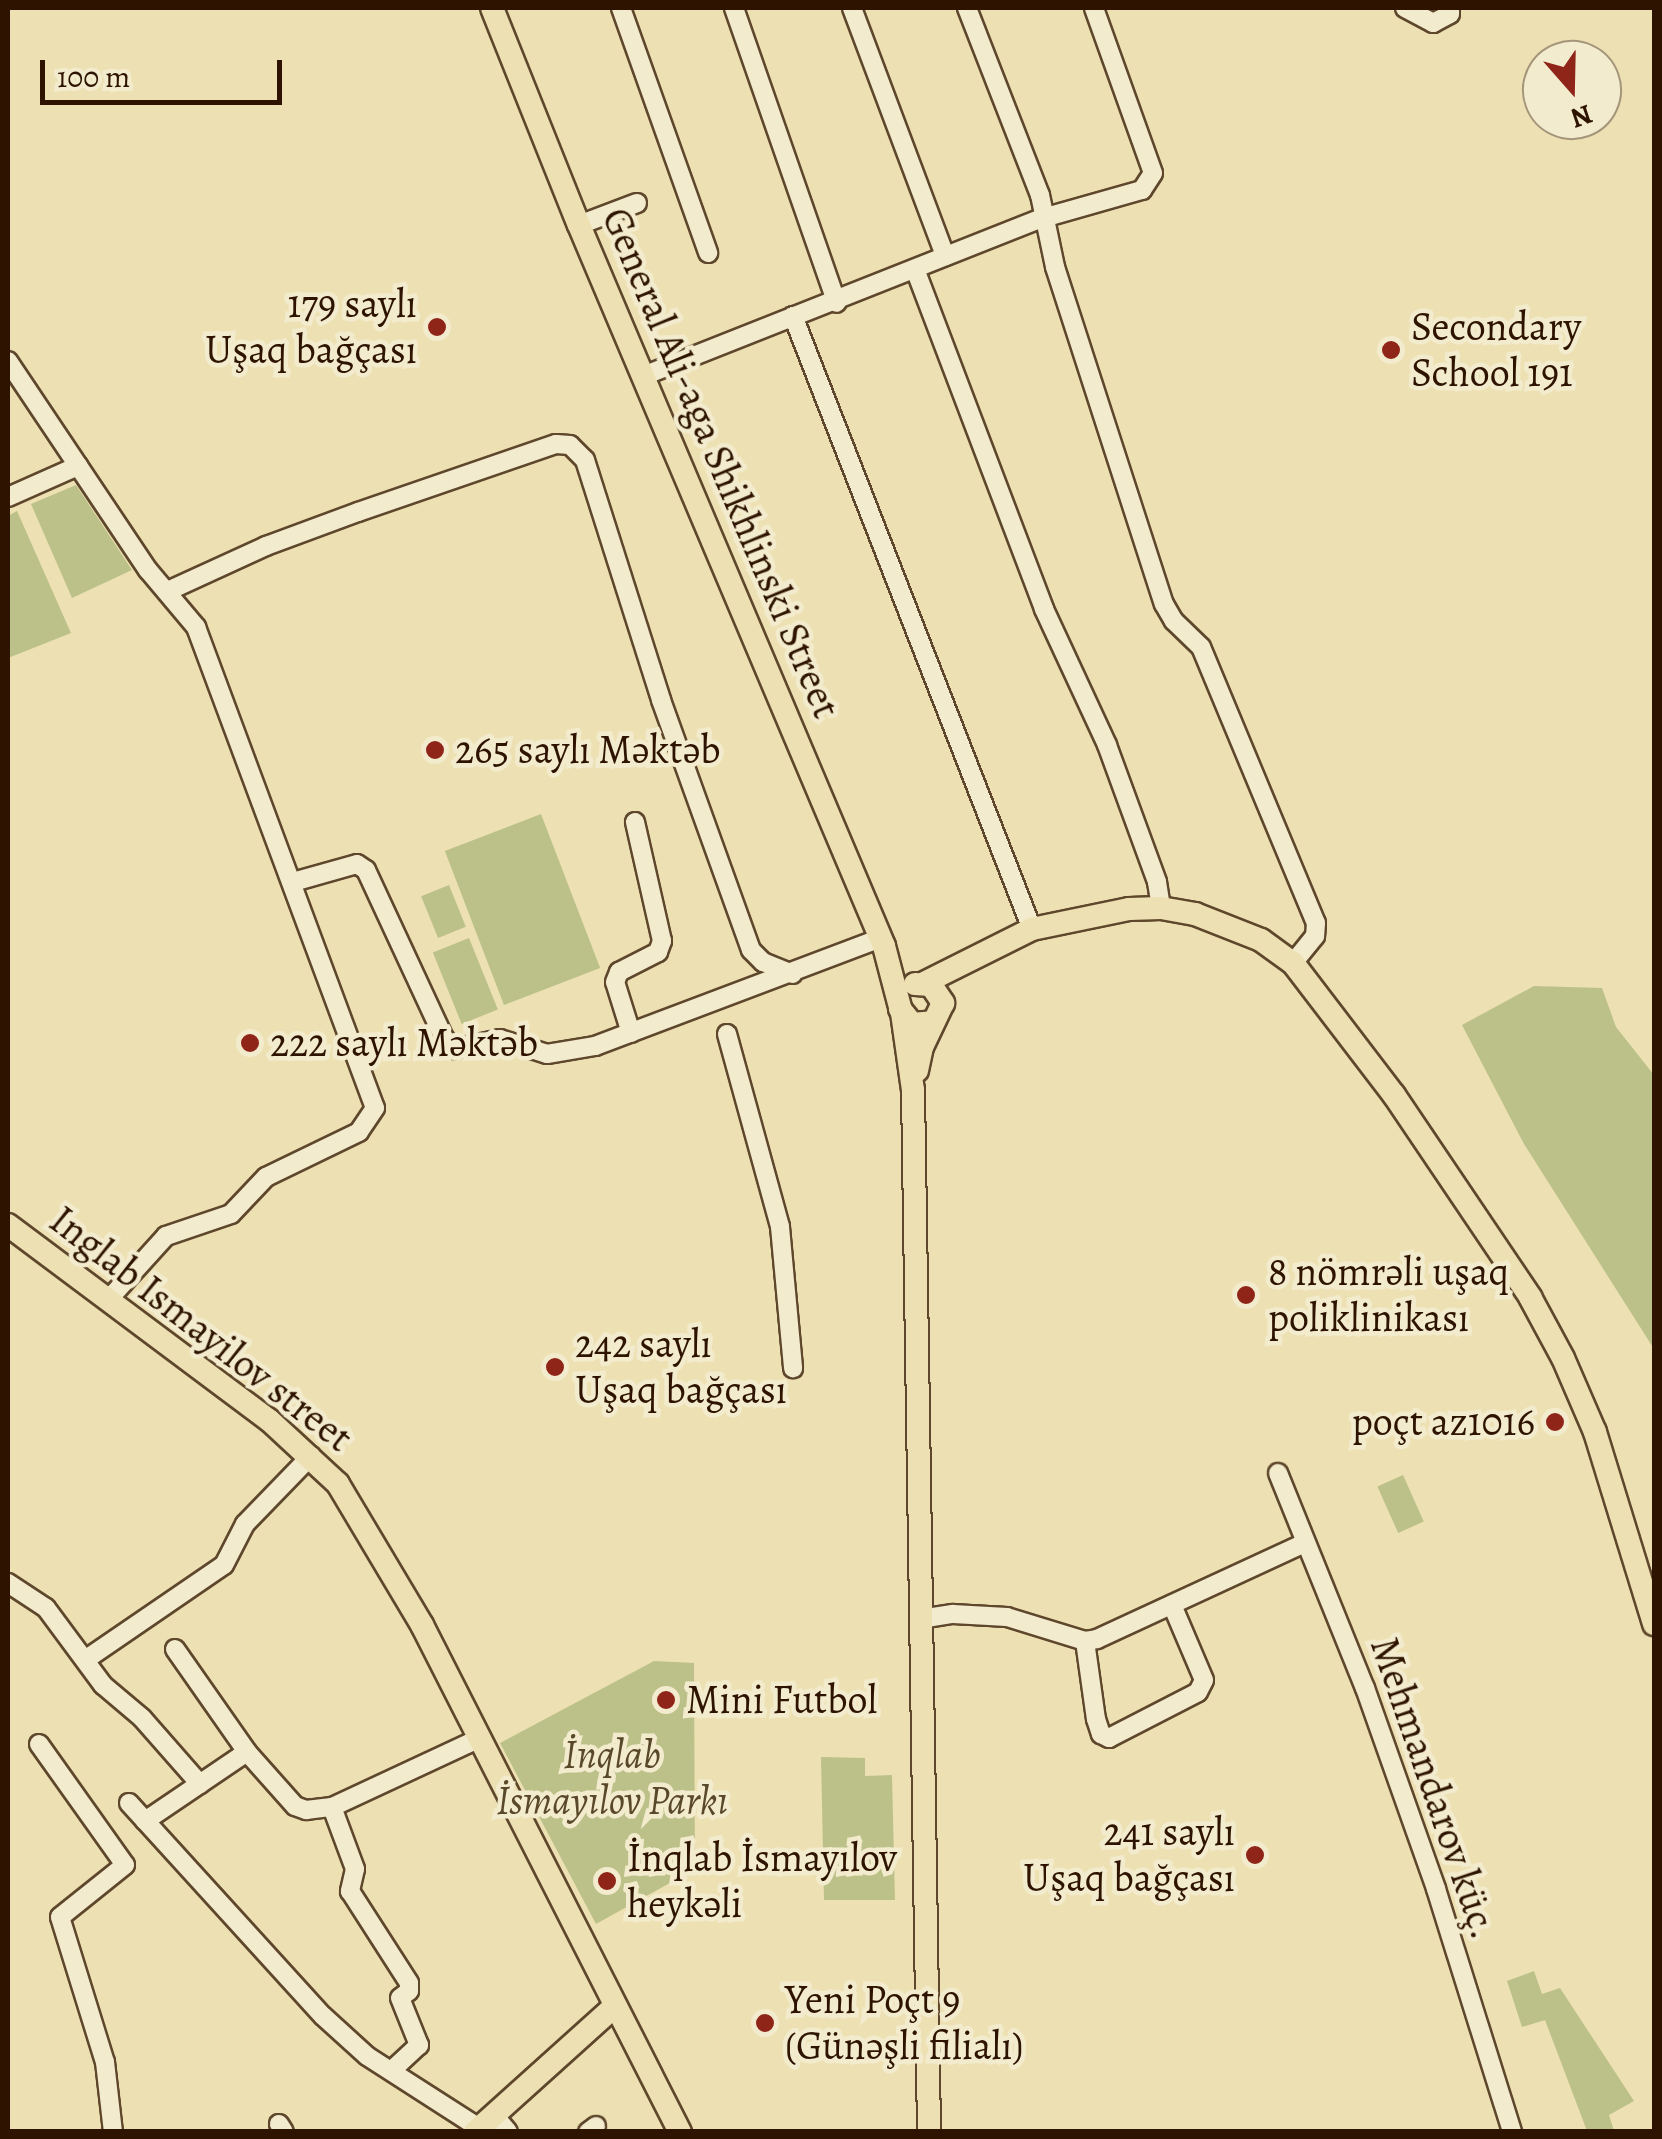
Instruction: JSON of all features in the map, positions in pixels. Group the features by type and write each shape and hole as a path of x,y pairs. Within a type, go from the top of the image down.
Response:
{"main road":[{"name":"General Ali-aga Shikhlinski Street","path":"492,8 578,224 883,942"},
{"path":"938,1016 912,1024 901,1010 903,993 1032,930 1098,912 1161,908 1227,925 1293,963 1394,1095 1498,1246 1547,1328 1595,1432 1654,1624"},
{"path":"883,942 922,983 941,995 938,1016"},
{"path":"883,942 901,1010 913,1090 929,2132"},
{"path":"913,1090 922,1047 976,958"},
{"name":"Inglab Ismayilov street","path":"8,1225 311,1456 338,1484 365,1524 480,1738 680,2132"},
{"path":"488,2126 614,2008"}],"street":[{"path":"622,8 708,252"},
{"path":"734,8 836,303"},
{"path":"852,8 944,256"},
{"path":"966,8 1040,195 1055,267 1164,604 1174,621 1200,647 1316,923 1316,936 1293,963"},
{"path":"643,376 793,316 836,303 1043,218 1142,190 1153,173 1094,8"},
{"path":"1405,8 1433,23 1450,14 1450,8"},
{"path":"578,224 637,203"},
{"path":"914,269 1044,610 1107,745 1157,882 1161,908"},
{"path":"793,316 1032,930"},
{"path":"8,361 148,570 184,608 206,648 376,1108 369,1123 266,1177 231,1214 166,1236 108,1300"},
{"path":"170,590 266,546 358,512 556,444 570,446 585,460 661,700 751,950 763,962 793,974"},
{"path":"8,497 78,466"},
{"path":"631,1033 615,982 620,972 658,952 662,942 635,822"},
{"path":"293,882 357,864 366,870 444,1038 454,1048 500,1039 547,1054 594,1046 883,942"},
{"path":"727,1034 780,1227 793,1368"},
{"path":"86,1660 224,1565 246,1524 311,1456"},
{"name":"Mehmandarov küç.","path":"1278,1473 1365,1688 1430,1871 1512,2132"},
{"path":"920,1618 953,1614 1006,1617 1085,1641 1305,1543"},
{"path":"8,1583 46,1608 103,1686 142,1718 200,1784"},
{"path":"1085,1641 1096,1719 1101,1734 1109,1738 1198,1692 1204,1680 1172,1605"},
{"path":"175,1648 246,1752 295,1806 316,1811 332,1807 480,1738"},
{"path":"39,1744 125,1866 60,1918 105,2062 113,2132"},
{"path":"146,1821 246,1752"},
{"path":"129,1803 324,2016 391,2071 488,2126"},
{"path":"332,1807 355,1869 350,1892 409,1983 409,1991 400,1998 419,2044 391,2071"}],"green space":[{"path":"76,485 132,570 72,598 31,504"},
{"path":"17,511 71,633 8,658 8,516"},
{"path":"541,814 600,968 504,1005 445,851"},
{"path":"449,885 466,927 438,938 421,896"},
{"path":"469,938 498,1009 462,1024 433,953"},
{"path":"1534,986 1602,988 1616,1027 1654,1075 1654,1349 1524,1144 1462,1025"},
{"path":"1403,1475 1424,1522 1398,1533 1377,1486"},
{"name":"İnqlab İsmayılov Parkı","path":"654,1661 694,1663 695,1869 596,1924 500,1743"},
{"path":"821,1757 865,1758 865,1776 892,1775 895,1900 824,1900"},
{"path":"1534,1971 1542,1994 1560,1988 1634,2101 1609,2115 1614,2131 1587,2131 1545,2020 1522,2027 1507,1981"}],"place":[{"name":"179 saylı Uşaq bağçası","path":"437,327"},
{"name":"Secondary School 191","path":"1391,350"},
{"name":"265 saylı Məktəb","path":"435,750"},
{"name":"222 saylı Məktəb","path":"250,1043"},
{"name":"8 nömrəli uşaq poliklinikası","path":"1246,1295"},
{"name":"242 saylı Uşaq bağçası","path":"555,1367"},
{"name":"poçt az1016","path":"1555,1422"},
{"name":"Mini Futbol","path":"666,1700"},
{"name":"241 saylı Uşaq bağçası","path":"1255,1855"},
{"name":"İnqlab İsmayılov heykəli","path":"607,1881"},
{"name":"Yeni Poçt 9 (Günəşli filialı)","path":"765,2023"}]}
